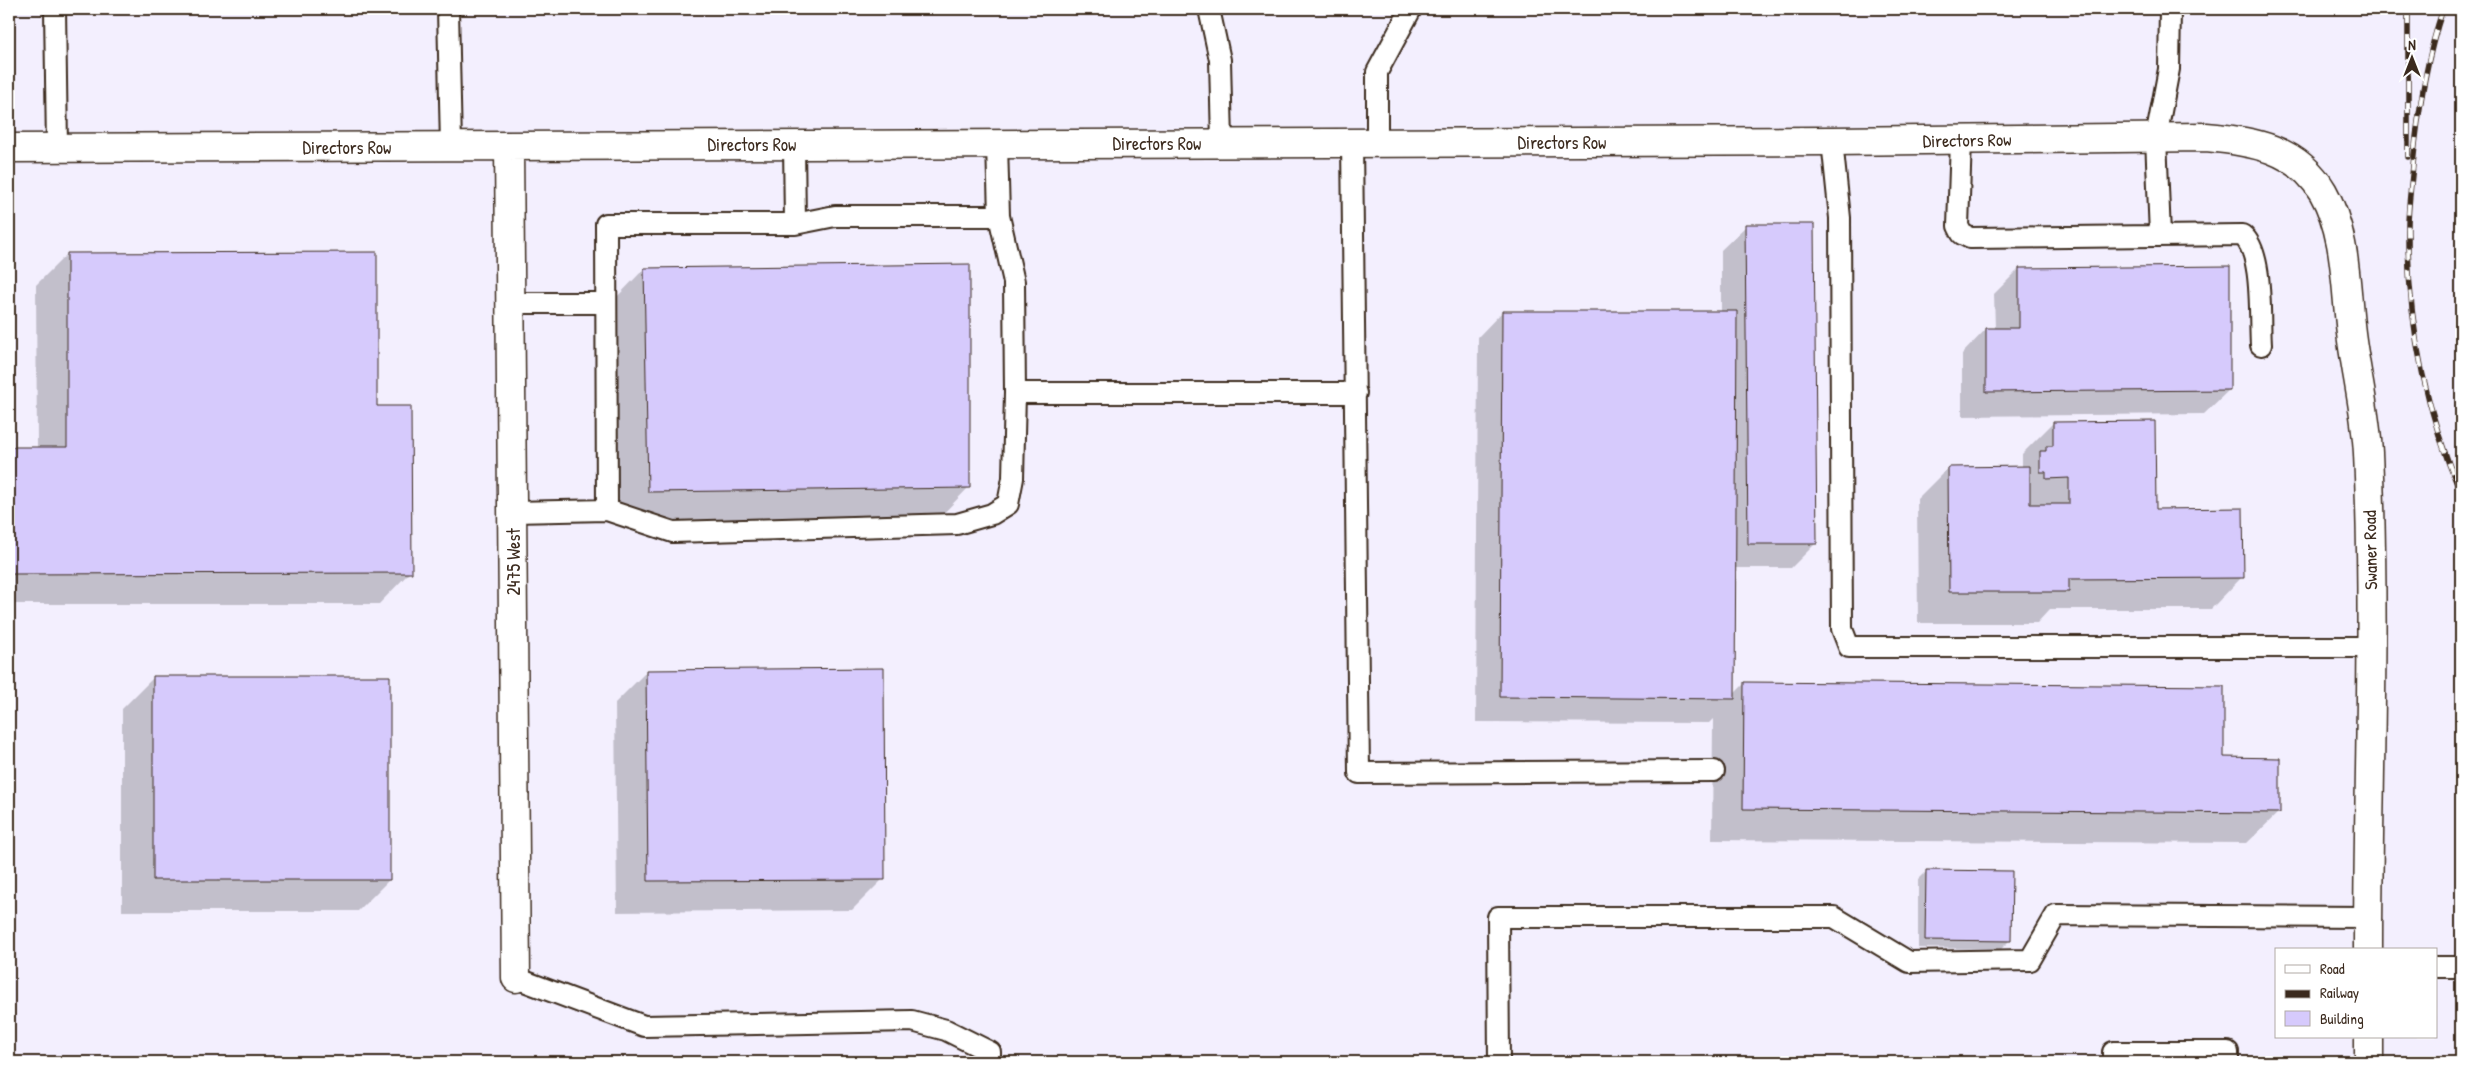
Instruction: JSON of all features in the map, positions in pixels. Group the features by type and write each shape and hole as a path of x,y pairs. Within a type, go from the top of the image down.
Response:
{"street":[{"name":"Directors Row","path":"9,148 2156,138 2239,140 2269,147 2299,164"},
{"name":"2475 West","path":"509,146 512,303 516,978"},
{"name":"Swaner Road","path":"2299,164 2322,191 2336,222 2343,256 2368,451 2370,648 2368,948"},
{"path":"2369,1038 2369,1062"}],"lane":[{"path":"55,9 57,148"},
{"path":"448,9 450,146"},
{"path":"1209,9 1220,60 1222,142"},
{"path":"1411,9 1377,72 1365,142 1356,393 1359,773 1714,771"},
{"path":"2160,235 2156,138 2169,69 2170,9"},
{"path":"1961,140 1958,226 1962,234 1970,238 2242,235 2248,240 2256,257 2261,345"},
{"path":"1832,141 1840,218 1842,629 1849,648 2370,648"},
{"path":"794,144 795,224"},
{"path":"513,512 607,510 673,532 957,524 992,514 1008,504 1013,478 1015,393 1014,282 999,216 997,144"},
{"path":"607,510 606,224 795,224 835,216 999,216"},
{"path":"512,303 606,303"},
{"path":"1015,393 1356,393"},
{"path":"1499,1062 1498,917 1834,917 1909,962 2030,960 2056,915 2368,917"},
{"path":"2438,967 2461,967"},
{"path":"516,978 644,1026 912,1021 946,1030 990,1052 990,1062"},
{"path":"2113,1062 2113,1052 2228,1052 2228,1062"}],"shaded area":[{"path":"9,9 2461,9 2461,1062 9,1062"}],"building":[{"path":"1745,224 1814,224 1817,544 1748,544"},
{"path":"377,252 377,406 411,406 412,573 9,574 9,447 67,447 67,253"},
{"path":"970,264 970,488 648,492 644,268"},
{"path":"2230,266 2230,390 1986,392 1986,328 2019,328 2019,268"},
{"path":"1502,311 1737,311 1735,699 1500,697"},
{"path":"2155,421 2156,509 2243,508 2244,578 2069,579 2069,592 1949,592 1948,467 2030,466 2030,504 2069,504 2069,478 2046,479 2046,472 2040,472 2040,451 2046,451 2046,446 2053,446 2053,422"},
{"path":"884,668 885,880 648,881 646,670"},
{"path":"153,676 390,676 390,880 153,880"},
{"path":"1744,682 2224,686 2224,757 2280,758 2280,813 1743,809"},
{"path":"1926,870 2012,871 2011,941 1925,940"}],"railway":[{"path":"2408,9 2408,157"},
{"path":"2443,9 2427,66 2417,125 2408,218 2409,269 2411,302 2421,368 2438,432 2461,494"}]}
